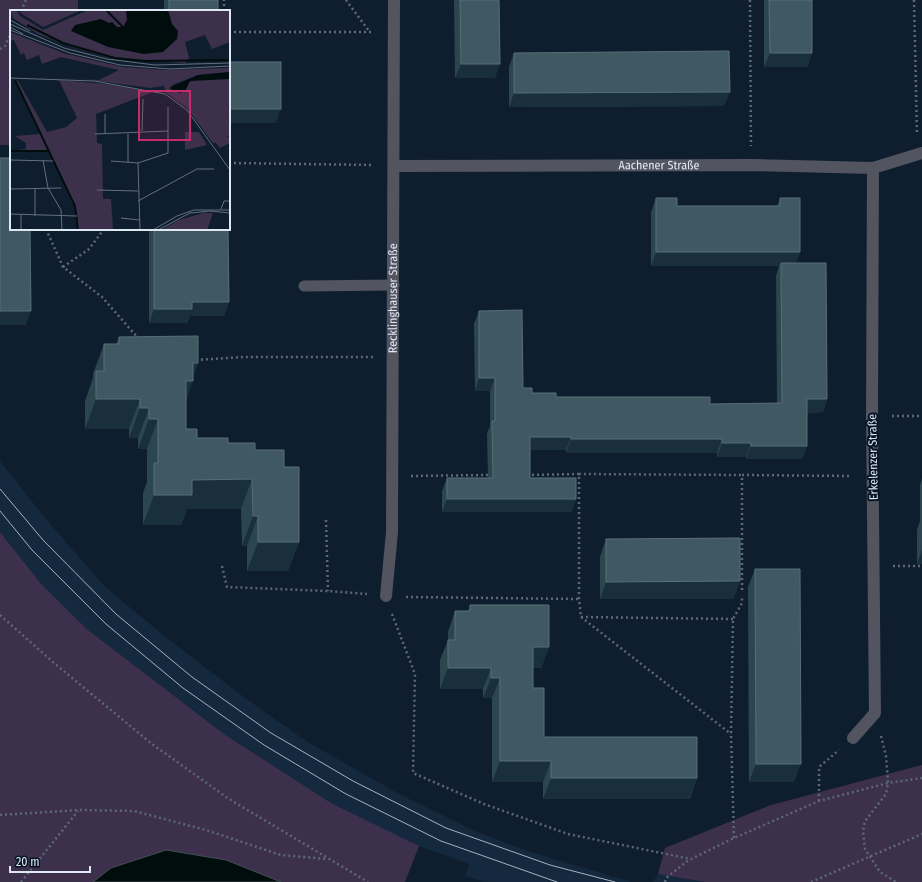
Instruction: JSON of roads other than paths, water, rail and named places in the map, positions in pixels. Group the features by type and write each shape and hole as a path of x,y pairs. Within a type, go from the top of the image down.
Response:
{"street":[{"name":"Recklinghauser Straße","path":"386,596 392,532 393,477 394,0"},
{"name":"Aachener Straße","path":"394,166 751,165 873,168 920,154"},
{"name":"Erkelenzer Straße","path":"853,738 875,713 872,416 873,168"}],"lane":[{"path":"304,286 394,285"}],"tram line":[{"path":"0,489 43,540 116,614 192,677 271,733 353,781 446,828 550,865 615,882"},
{"path":"0,511 32,550 106,624 183,688 264,745 346,794 441,841 557,882"}]}
